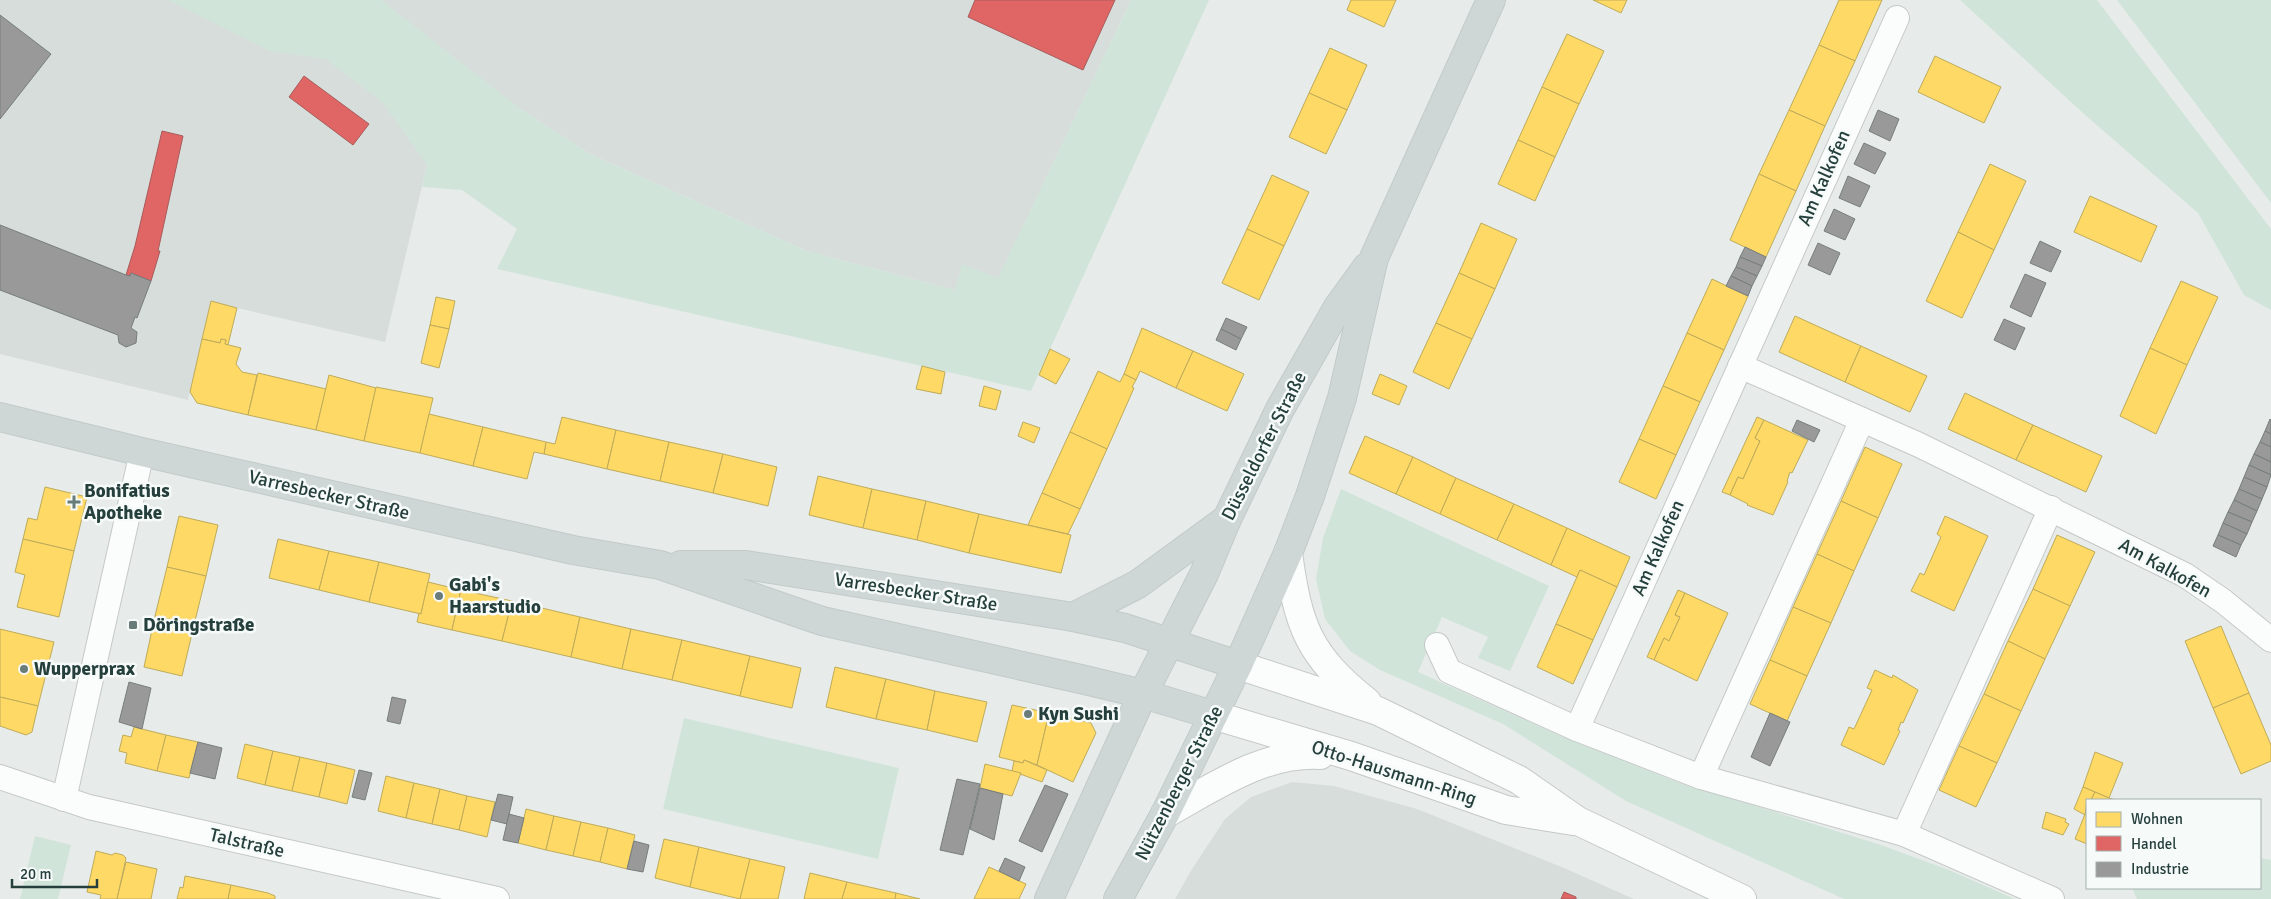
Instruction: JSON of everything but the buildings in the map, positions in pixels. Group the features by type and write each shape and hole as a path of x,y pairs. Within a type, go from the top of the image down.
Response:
{"main road":[{"name":"Düsseldorfer Straße","path":"1238,665 1288,553 1310,496 1342,398 1374,258 1492,0"},
{"name":"Düsseldorfer Straße","path":"1169,642 1204,574 1227,519 1280,409 1338,307 1374,258"},
{"name":"Varresbecker Straße","path":"0,417 142,452 573,550 660,565 822,621 1142,694 1213,715"},
{"path":"1073,618 1138,584 1227,519"},
{"name":"Varresbecker Straße","path":"660,565 746,565 1073,618 1125,628 1238,665"},
{"path":"1049,899 1142,694 1169,642"},
{"name":"Nützenberger Straße","path":"1118,899 1166,814 1238,665"}],"street":[{"name":"Am Kalkofen","path":"1577,729 1897,18"},
{"name":"Am Kalkofen","path":"1740,366 1917,444 2185,575 2223,601 2271,640"},
{"path":"1701,777 1862,420"},
{"path":"64,800 142,452"},
{"path":"1904,834 2051,508"},
{"path":"1288,553 1297,609 1308,638 1328,666 1349,688 1378,711"},
{"path":"1437,645 1450,671 1577,729 1701,777 1904,834 2052,899"},
{"name":"Otto-Hausmann-Ring","path":"1238,665 1378,711 1520,780 1578,821 1742,899"},
{"name":"Otto-Hausmann-Ring","path":"1213,715 1351,756 1506,810 1578,821"},
{"path":"1166,814 1245,771 1280,758 1307,754 1351,756"},
{"name":"Talstraße","path":"0,777 64,800 98,809 497,899"}],"shaded area":[{"path":"0,0 1131,0 998,279 955,290 807,251 590,154 522,110 427,165 385,342 211,302 188,400 0,354"},
{"path":"1292,782 1334,786 1417,809 1564,868 1634,899 1175,899 1225,819 1251,797"}],"green space":[{"path":"169,0 381,0 522,110 590,154 807,251 955,290 962,264 998,278 1131,0 1209,0 1031,391 497,269 517,229 462,190 422,187 427,165 383,103 326,59 270,51"},
{"path":"1960,0 2097,0 2271,229 2271,310 2244,295 2198,213 2084,114"},
{"path":"2117,0 2271,0 2271,203"},
{"path":"1341,489 1549,586 1510,671 1478,658 1488,637 1442,617 1418,672 1563,737 1672,780 1881,845 1949,870 2015,899 1844,899 1626,801 1503,724 1380,670 1350,651 1325,619 1316,579 1323,538"},
{"path":"684,718 899,768 878,859 663,809"},
{"path":"35,836 71,845 58,899 20,899"},
{"path":"2261,858 2271,860 2271,899 2137,899 2132,889 2261,889"}],"place":[{"name":"Bonifatius Apotheke","path":"74,502"},
{"name":"Gabi's Haarstudio","path":"439,596"},
{"name":"Döringstraße","path":"133,625"},
{"name":"Wupperprax","path":"24,669"},
{"name":"Kyn Sushi","path":"1028,714"}]}
